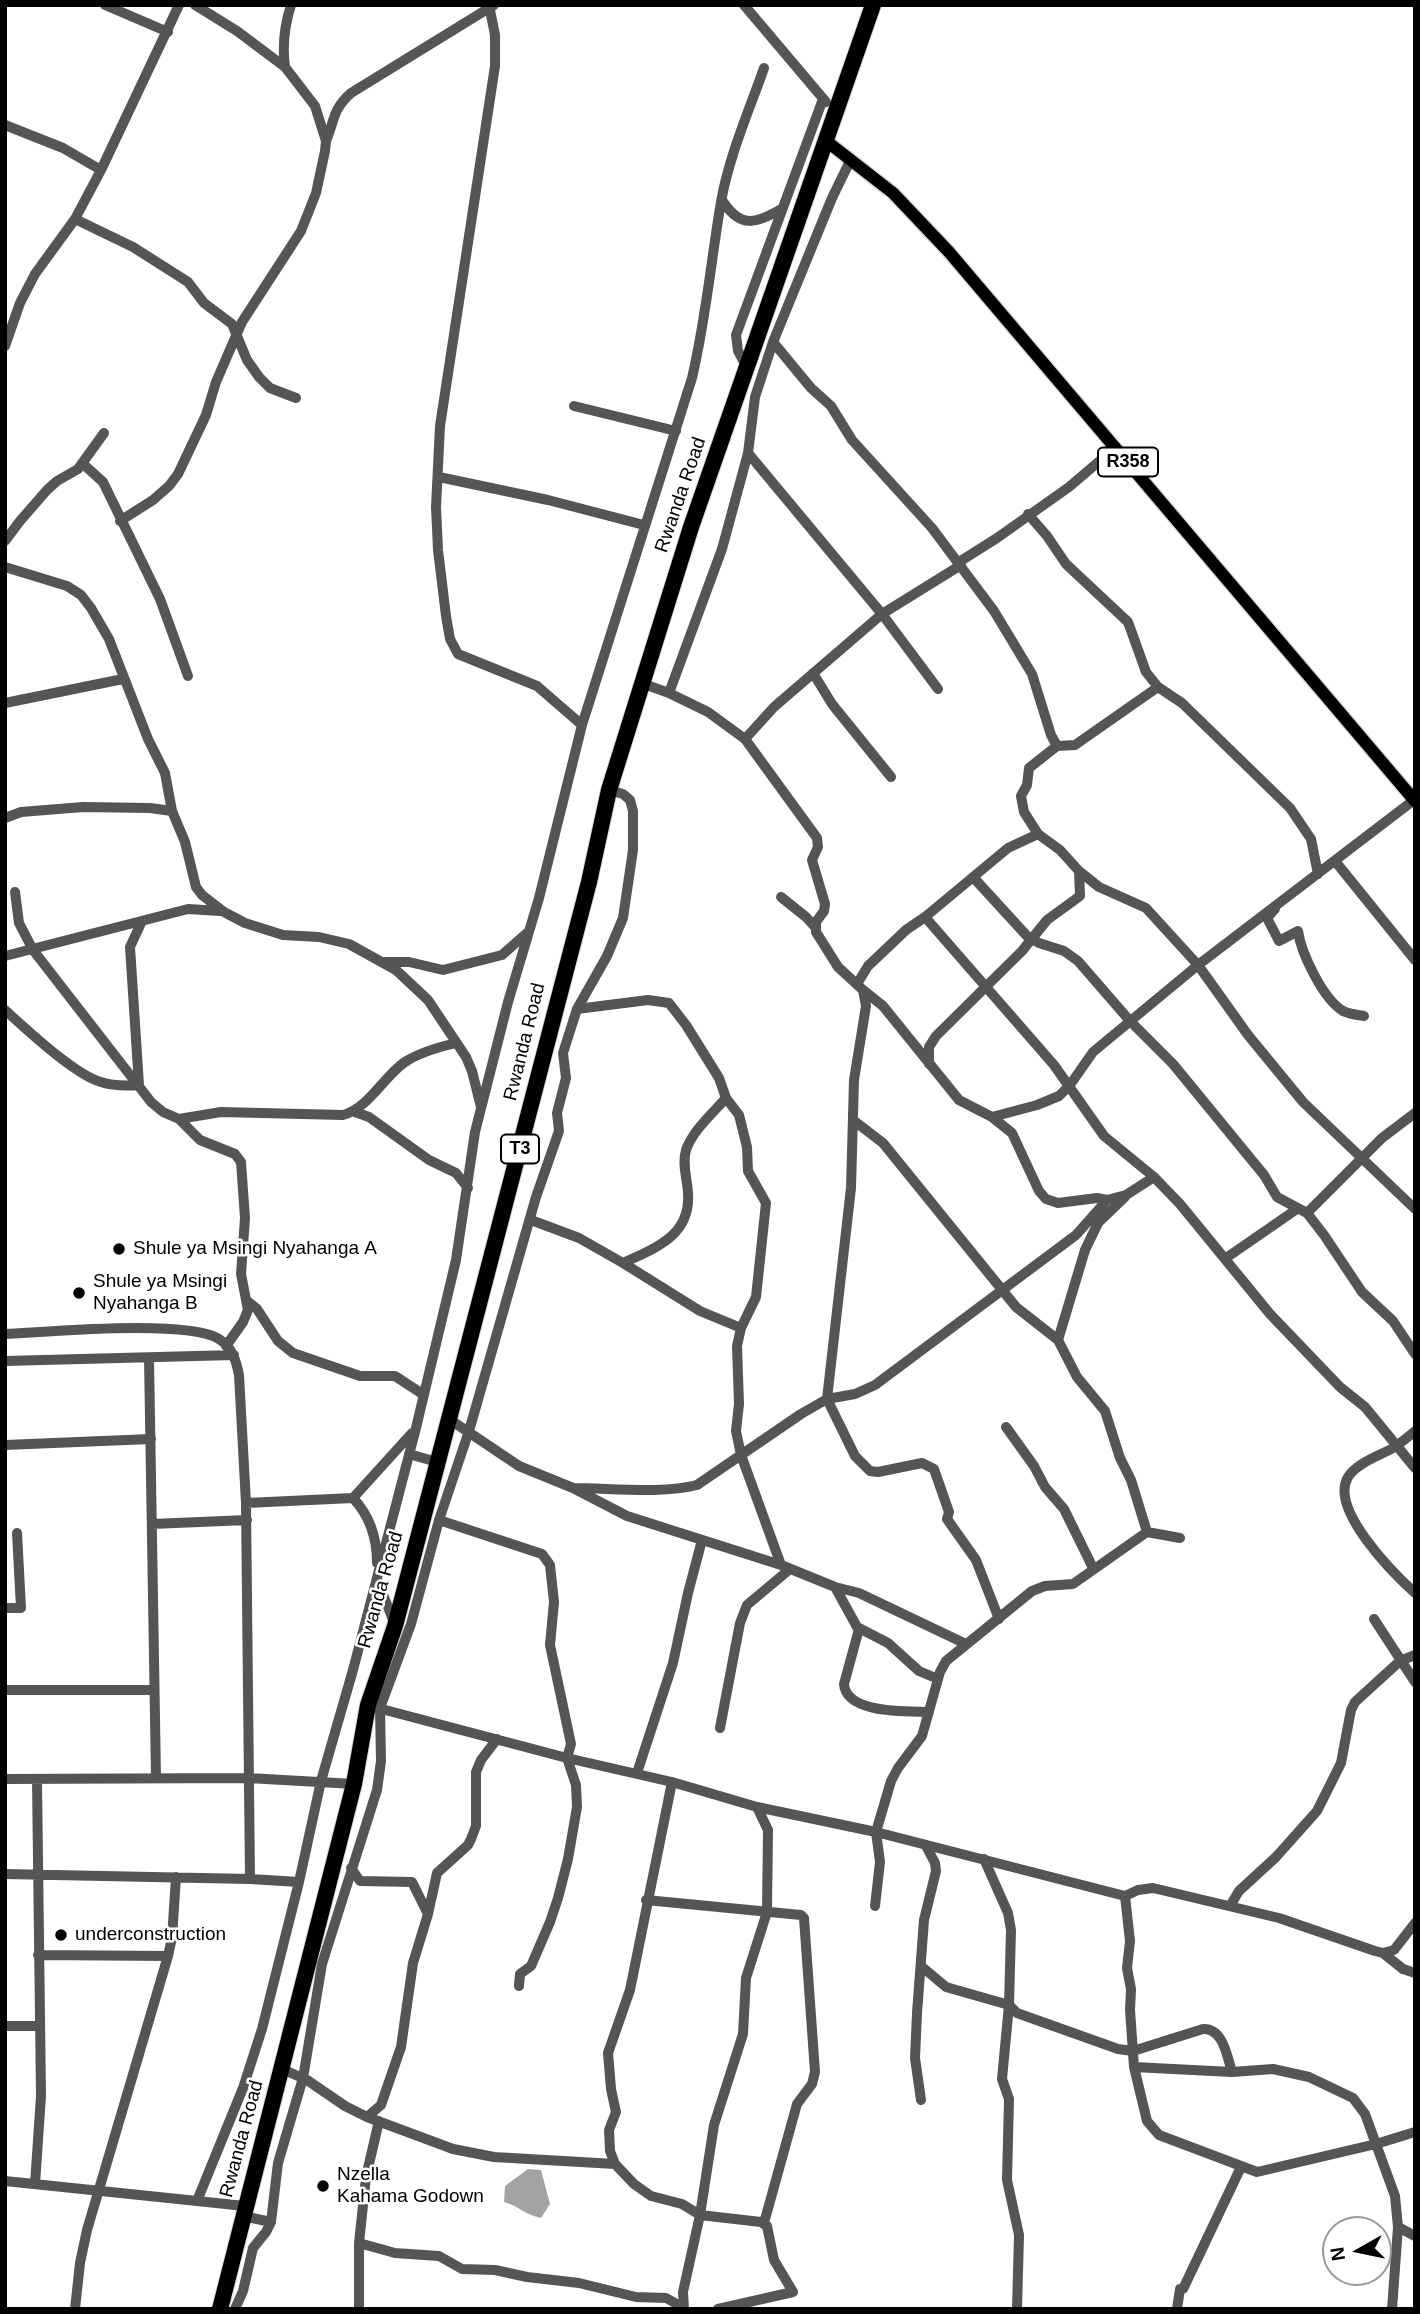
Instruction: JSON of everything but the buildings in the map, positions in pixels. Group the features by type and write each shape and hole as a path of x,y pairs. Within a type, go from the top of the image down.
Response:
{"highway":[{"name":"Rwanda Road","path":"220,2309 437,1462 589,883 609,790 691,527 873,5"}],"main road":[{"name":"R358","path":"825,140 892,193 949,252 1414,800"}],"street":[{"path":"105,5 168,32"},
{"path":"5,346 20,303 35,274 75,219 179,5"},
{"path":"195,5 237,31 285,67 315,106 326,141"},
{"path":"285,67 284,36 291,5"},
{"path":"744,5 835,112"},
{"path":"120,521 153,500 178,474 206,415 216,382 242,322 301,231 316,193 326,141 334,113 340,103 351,93 491,6 495,66 440,426 436,495 438,550 450,639 458,654 537,686 582,725"},
{"path":"197,2201 253,2059 299,1882 321,1781 424,1395 456,1260 481,1107 530,930 582,725 676,432 702,332 722,200 764,68"},
{"path":"746,366 738,351 736,335 823,99"},
{"path":"5,125 63,148 101,170"},
{"path":"669,692 722,550 748,453 755,397 773,342 832,198 851,159"},
{"path":"722,200 736,216 747,221 762,220 783,208"},
{"path":"75,219 133,247 188,282 204,303 227,319 237,333 247,360 259,377 270,388 296,398"},
{"path":"773,342 811,388 831,406 852,440 932,528 994,611 1032,674 1057,746"},
{"path":"574,406 676,432"},
{"path":"5,541 35,503 57,481 78,468 104,433"},
{"path":"745,739 763,718 882,614 1069,487 1116,447"},
{"path":"748,453 882,614 938,689"},
{"path":"82,463 99,477 160,599 188,676"},
{"path":"439,477 548,500 644,525"},
{"path":"1028,514 1048,536 1066,564 1128,621 1146,672 1158,687 1182,704 1290,808 1311,839 1318,874"},
{"path":"5,567 57,582 81,594 109,639 148,739 165,772 172,811 186,842 196,887 202,895 223,912 245,923 283,935 319,937 349,944 384,962 420,991 456,1043 472,1070 481,1107"},
{"path":"813,673 832,704 891,778"},
{"path":"5,703 123,679"},
{"path":"641,683 669,692 708,712 745,739 817,838 818,847 812,860 825,904 815,927"},
{"path":"1158,687 1075,745 1057,746 1029,768 1027,785 1021,796 1024,813 1038,835 1060,850 1079,871 1099,887 1146,908 1198,965 1248,1035 1303,1102 1415,1209"},
{"path":"235,2309 243,2291 253,2248 271,2222 278,2163 303,2078 317,1988 380,1776 374,1707 411,1624 439,1520 469,1431 536,1196 559,1130 557,1113 566,1078 563,1053 577,1009 616,936 627,896 633,850 633,811 630,800 623,794 609,790"},
{"path":"992,1117 1051,1100 1070,1085 1093,1052 1130,1021 1198,965 1414,800"},
{"path":"5,818 21,812 83,807 172,811"},
{"path":"860,987 873,962 906,930 1008,848 1038,835"},
{"path":"1335,861 1415,960"},
{"path":"929,1064 929,1047 936,1036 1032,939 1047,920 1080,896 1079,871"},
{"path":"972,877 1032,939 1064,951 1078,961 1130,1021 1173,1064 1264,1175 1277,1197 1302,1211 1324,1235 1362,1292 1393,1321 1415,1354"},
{"path":"15,892 19,923 33,950 157,1107 179,1119 200,1140 235,1154 242,1162 245,1218 241,1274 247,1301 246,1315 226,1346"},
{"path":"781,897 806,916 834,962 883,1006 959,1100 992,1117 1017,1140 1039,1191 1046,1199 1058,1203 1097,1198 1107,1200 1126,1195"},
{"path":"1281,902 1267,919 1279,941 1298,931 1302,951 1332,1001 1344,1011 1364,1016"},
{"path":"5,956 188,909 223,912"},
{"path":"925,917 1070,1085 1104,1136 1154,1177 1226,1258 1270,1314 1340,1387 1365,1408 1415,1468"},
{"path":"139,1085 130,947 142,921"},
{"path":"384,962 409,962 443,970 502,955 530,930"},
{"path":"860,987 865,997 865,1015 858,1043 854,1080 851,1188 827,1399 855,1456 870,1471 878,1472 922,1463 934,1469 949,1512 947,1519 976,1560 999,1619"},
{"path":"577,1009 648,1000 669,1003 719,1078 726,1098 743,1124 748,1171 763,1196 766,1209 761,1233 756,1297 741,1328 736,1357 739,1404 736,1431 741,1455 785,1567"},
{"path":"5,1010 87,1077 114,1085 139,1085"},
{"path":"179,1119 221,1112 343,1115 355,1111 405,1062 419,1054 456,1043"},
{"path":"623,1262 660,1246 676,1233 687,1205 684,1159 687,1149 697,1131 726,1098"},
{"path":"355,1111 369,1117 429,1160 456,1173 468,1188"},
{"path":"1226,1258 1302,1211 1382,1138 1415,1113"},
{"path":"853,1120 883,1143 1022,1312 1058,1340 1077,1377 1105,1411 1147,1532"},
{"path":"1058,1340 1085,1250 1098,1223 1126,1195 1154,1177"},
{"path":"573,1488 687,1488 698,1485 800,1414 827,1399 855,1394 875,1385 1076,1235 1107,1200"},
{"path":"531,1220 579,1238 701,1311 741,1328"},
{"path":"247,1301 257,1309 278,1341 293,1353 360,1376 395,1376 424,1395"},
{"path":"5,1334 179,1329 215,1337 234,1355 239,1375 247,1520 250,1878"},
{"path":"5,1361 234,1355"},
{"path":"149,1358 156,1778"},
{"path":"449,1419 519,1466 573,1488 627,1516 785,1567 873,1599 966,1644"},
{"path":"1006,1427 1032,1463 1045,1487 1064,1509 1093,1568"},
{"path":"246,1503 353,1498 416,1428"},
{"path":"1415,1432 1395,1447 1354,1469 1347,1479 1346,1497 1353,1520 1385,1563 1415,1593"},
{"path":"5,1445 152,1439"},
{"path":"409,1454 437,1462"},
{"path":"353,1498 360,1505 373,1531 377,1545 376,1581 395,1626"},
{"path":"152,1524 247,1520"},
{"path":"439,1520 542,1554 549,1560 554,1602 550,1645 571,1744 567,1758 576,1785 577,1807 558,1898 531,1966 520,1974 519,1986"},
{"path":"875,1906 880,1862 876,1832 891,1781 919,1742 946,1661 1032,1591 1045,1586 1073,1584 1147,1532 1180,1538"},
{"path":"5,1608 21,1608 17,1533"},
{"path":"637,1773 673,1663 702,1540"},
{"path":"720,1728 740,1623 747,1605 785,1567"},
{"path":"835,1587 859,1629 888,1643 919,1671 938,1679"},
{"path":"1374,1619 1415,1682"},
{"path":"859,1629 844,1690 868,1707 929,1712"},
{"path":"1230,1906 1238,1891 1265,1868 1310,1821 1340,1763 1355,1702 1400,1661 1415,1655"},
{"path":"5,1690 153,1690"},
{"path":"374,1707 567,1758 672,1782 757,1807 876,1832 1125,1896 1138,1890 1153,1888 1279,1918 1383,1953 1403,1969 1415,1973"},
{"path":"367,2117 381,2105 394,2072 403,2039 413,1963 438,1873 468,1845 474,1833 476,1772 481,1760 498,1739"},
{"path":"5,1779 248,1778 354,1784"},
{"path":"35,2184 41,2096 37,1780"},
{"path":"672,1782 646,1900 630,1990 608,2053 611,2089 617,2112 609,2130 610,2151 615,2164 645,2192 682,2204 700,2215 764,2222"},
{"path":"684,2308 683,2292 700,2215 714,2125 744,2027 746,1978 767,1912 768,1830 757,1807"},
{"path":"921,2100 915,2059 920,1966 924,1920 936,1871 926,1846"},
{"path":"984,1859 1010,1919 1009,2005 1002,2079 1009,2099 1007,2180 1019,2235 1017,2309"},
{"path":"351,1868 360,1881 412,1882 428,1913"},
{"path":"5,1874 250,1878 299,1882"},
{"path":"75,2309 80,2263 169,1956 176,1877"},
{"path":"1125,1896 1130,1941 1127,1968 1131,1989 1135,2067 1147,2121 1158,2135 1257,2172 1415,2132"},
{"path":"646,1900 801,1915 804,1918 815,2072 812,2084 797,2104 764,2222 774,2260 793,2292 718,2309"},
{"path":"1383,1953 1397,1948 1415,1923"},
{"path":"38,1955 169,1956"},
{"path":"920,1966 946,1987 1009,2005 1017,2013 1106,2046 1133,2051 1203,2029 1211,2029 1215,2031 1223,2046 1233,2072"},
{"path":"5,2026 40,2025"},
{"path":"1135,2067 1233,2072 1273,2068 1309,2077 1346,2092 1365,2114 1395,2196 1398,2227 1392,2309"},
{"path":"282,2069 303,2078 367,2117 453,2149 494,2157 615,2164"},
{"path":"359,2309 359,2243 366,2177 379,2121"},
{"path":"1177,2309 1180,2289 1183,2289 1241,2167"},
{"path":"5,2181 197,2201 244,2211 271,2222"},
{"path":"1398,2227 1415,2236"},
{"path":"359,2243 395,2253 443,2257 462,2269 495,2270 579,2283 636,2297 666,2298 684,2308"}],"shaded area":[{"path":"528,2169 541,2170 550,2204 541,2218 504,2202 505,2186"}],"place":[{"name":"Shule ya Msingi Nyahanga A","path":"119,1249"},
{"name":"Shule ya Msingi Nyahanga B","path":"79,1293"},
{"name":"underconstruction","path":"61,1935"},
{"name":"Nzella Kahama Godown","path":"323,2186"}]}
